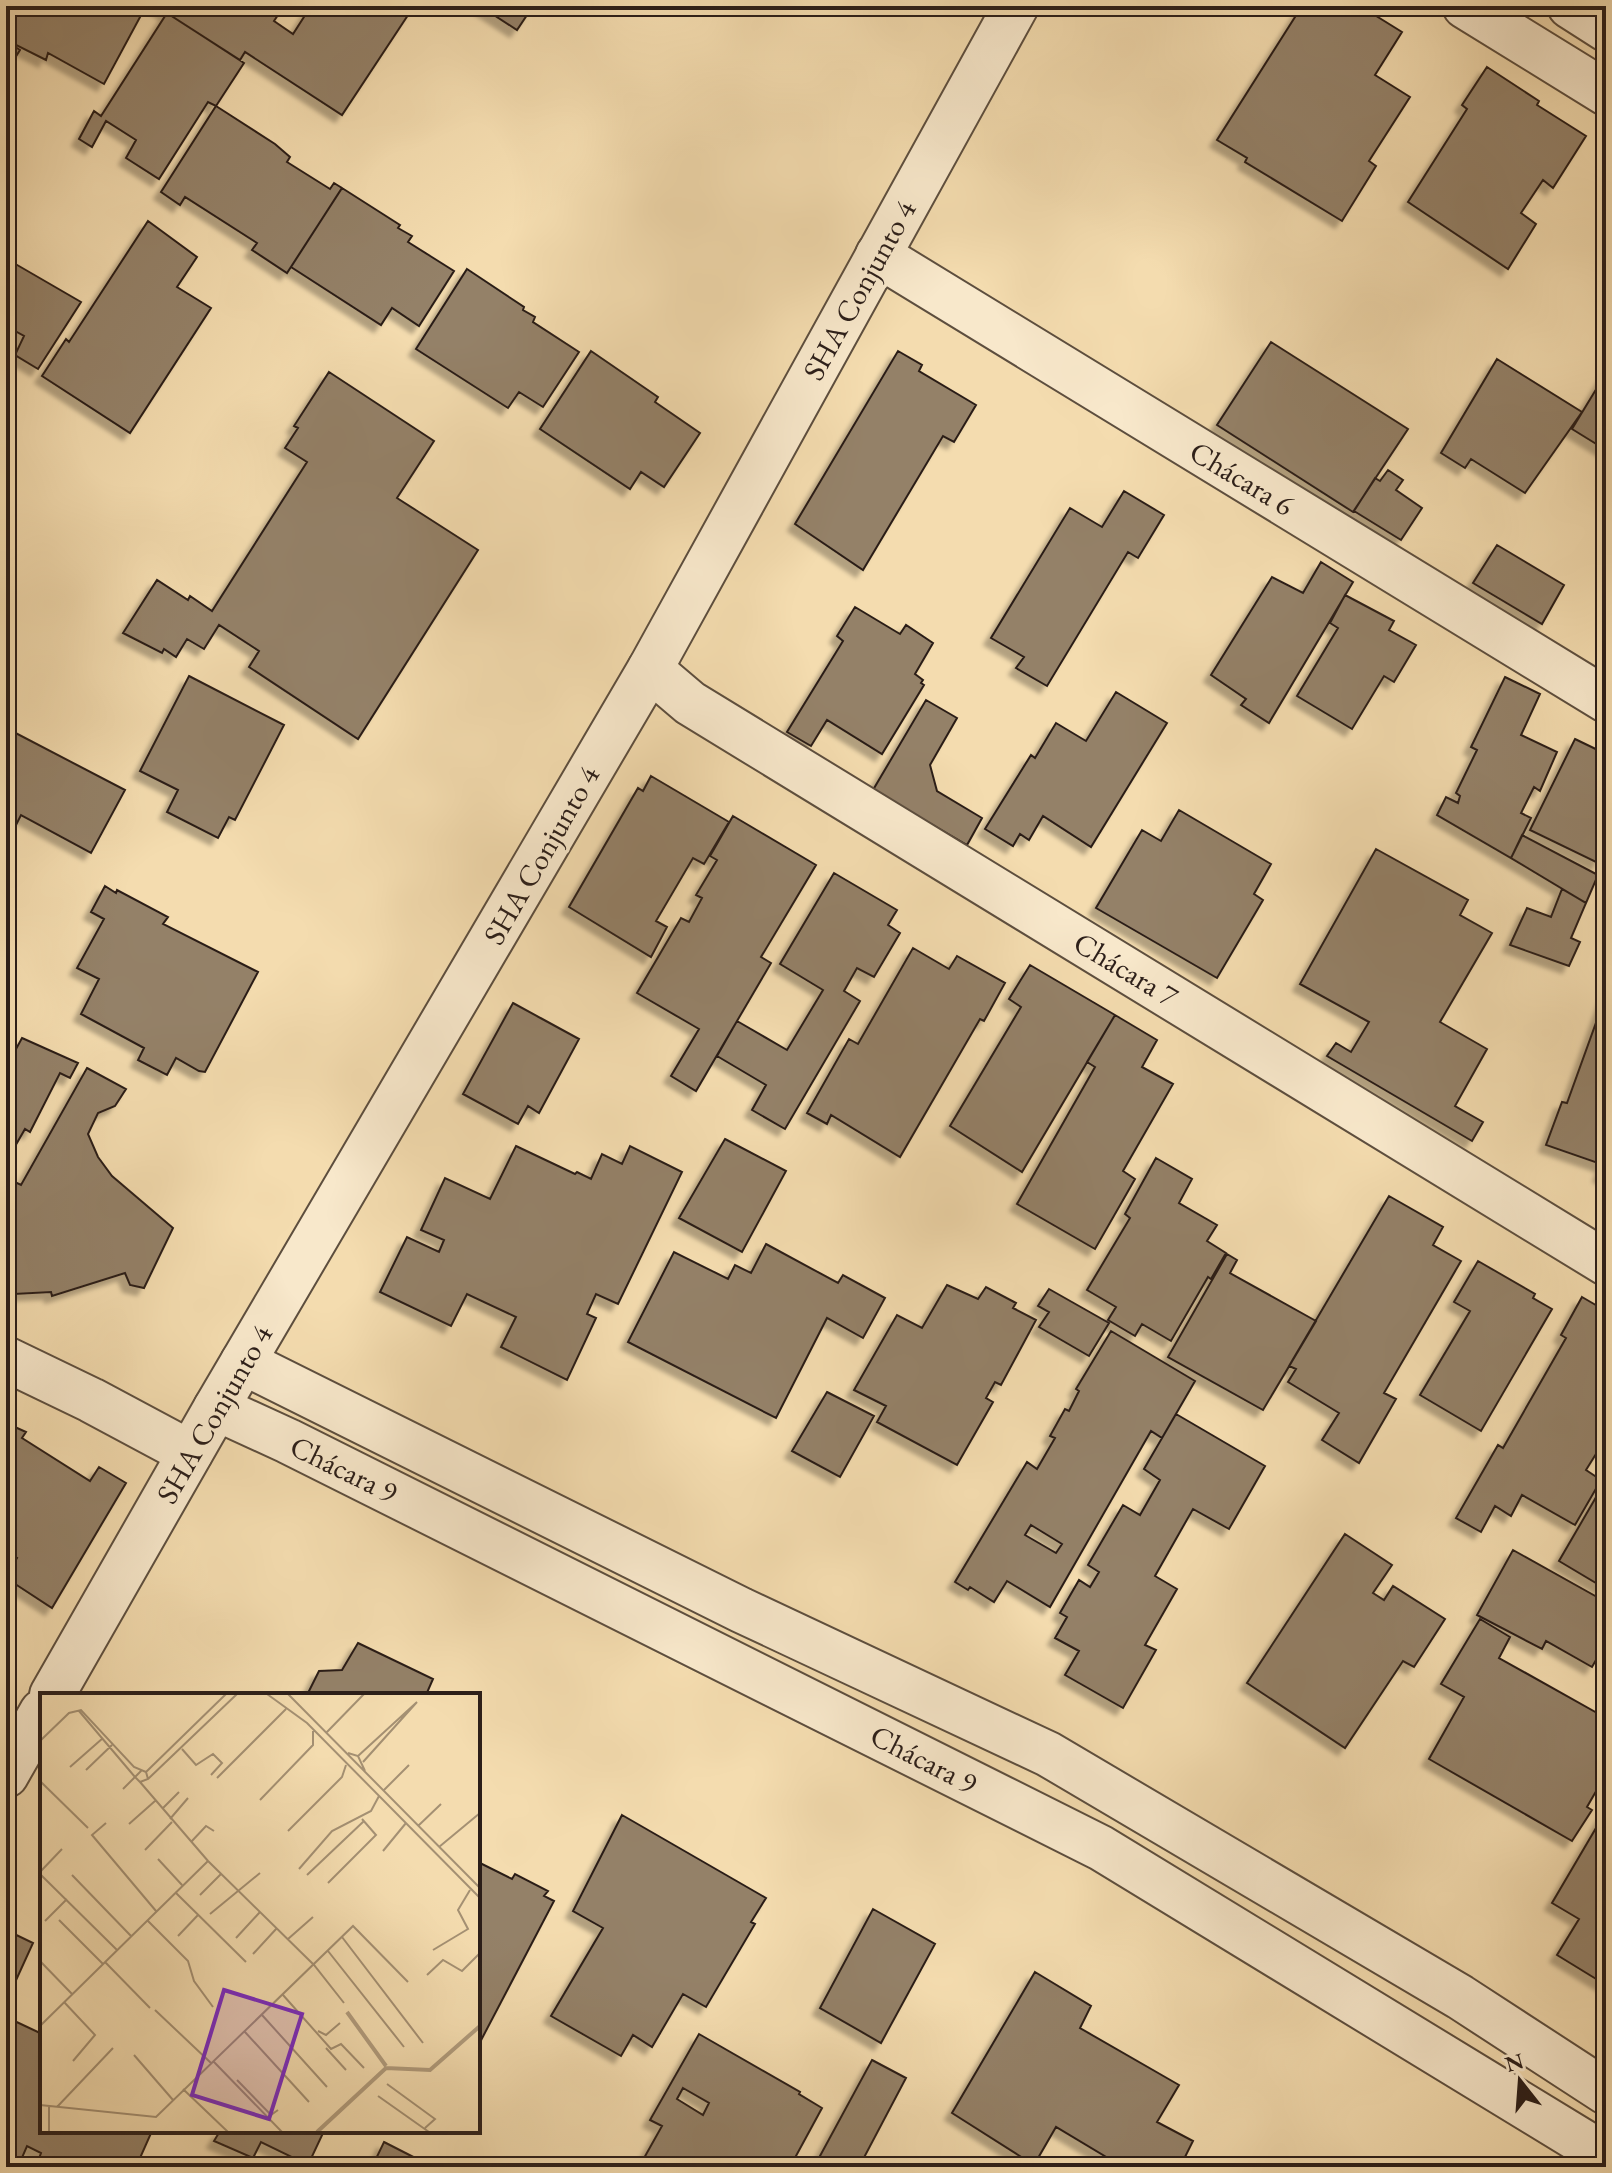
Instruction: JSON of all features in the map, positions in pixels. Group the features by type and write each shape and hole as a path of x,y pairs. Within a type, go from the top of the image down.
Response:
{"street":[{"name":"SHA Conjunto 4","path":"53,1693 216,1408 650,669 1016,6"},
{"path":"1465,6 1606,93"},
{"path":"1570,6 1606,29"},
{"name":"Chácara 6","path":"878,255 1606,700"},
{"name":"Chácara 7","path":"650,669 690,703 1606,1263"},
{"path":"6,1359 190,1453"},
{"path":"243,1362 741,1610 1048,1754 1460,1997 1606,2092"},
{"name":"Chácara 9","path":"216,1408 288,1441 1101,1848 1606,2156"},
{"path":"6,1775 40,1716"}],"building":[{"path":"8,6 146,6 104,84 48,53 46,60 6,40"},
{"path":"156,6 284,6 274,21 293,34 311,6 414,6 342,115 245,52 240,60"},
{"path":"480,6 533,6 517,30"},
{"path":"1302,6 1360,6 1402,32 1375,75 1410,97 1369,161 1376,166 1342,221 1245,162 1247,158 1217,140"},
{"path":"167,13 244,63 216,106 208,102 159,179 126,158 136,140 106,121 92,147 79,139 94,111 101,116"},
{"path":"6,41 20,50 6,72"},
{"path":"1487,67 1539,101 1537,105 1586,136 1553,188 1543,180 1521,213 1536,224 1508,269 1408,202 1467,109 1462,105"},
{"path":"216,106 275,144 290,157 287,162 330,189 334,183 342,188 287,273 252,250 257,243 185,197 180,205 161,192"},
{"path":"342,188 400,225 398,228 412,236 408,242 454,271 419,326 392,308 381,325 291,267"},
{"path":"148,221 197,257 177,287 211,308 130,433 42,376 66,339 69,342"},
{"path":"12,262 81,302 38,369 15,355 24,336 6,326 6,272"},
{"path":"467,269 524,307 523,310 535,317 533,322 579,352 543,407 519,392 508,408 416,349"},
{"path":"1271,342 1408,429 1353,512 1217,425"},
{"path":"591,351 658,397 655,402 700,433 664,487 641,472 630,489 540,429"},
{"path":"898,351 922,365 919,371 976,405 954,442 943,436 863,570 795,524"},
{"path":"1497,359 1582,412 1525,493 1471,459 1465,468 1441,453"},
{"path":"329,372 434,441 397,498 478,550 358,739 249,667 259,651 219,625 204,649 187,639 176,657 123,633 157,580 212,611 307,462 285,448 298,428 294,426"},
{"path":"1606,373 1606,450 1572,429"},
{"path":"1388,470 1403,480 1396,490 1422,508 1401,540 1354,511 1375,478 1380,481"},
{"path":"1124,491 1164,515 1138,558 1128,552 1047,686 1016,668 1024,657 991,638 1070,508 1102,527"},
{"path":"1497,545 1564,585 1542,624 1473,583"},
{"path":"1321,562 1353,582 1269,723 1241,705 1246,699 1211,675 1272,577 1303,593"},
{"path":"1345,595 1394,621 1389,630 1416,645 1394,682 1384,676 1352,729 1297,696 1338,628 1330,623"},
{"path":"855,607 900,634 906,625 933,643 915,674 924,685 882,754 827,720 811,746 787,732 843,641 837,636"},
{"path":"189,676 284,725 235,820 229,817 218,838 167,812 178,790 140,771"},
{"path":"1505,677 1540,694 1521,735 1557,752 1540,791 1534,787 1521,813 1531,818 1511,858 1437,815 1446,797 1458,803 1460,796 1456,793 1477,750 1471,747"},
{"path":"1116,692 1167,723 1091,847 1043,816 1029,840 1020,834 1013,846 985,829 1031,755 1035,758 1056,723 1086,741"},
{"path":"926,700 957,718 930,765 937,791 982,818 967,845 873,790"},
{"path":"6,728 125,790 91,853 21,815 10,837 6,835"},
{"path":"1575,739 1606,754 1606,848 1598,863 1530,830"},
{"path":"651,776 729,822 704,864 693,858 656,921 667,927 651,957 569,907 638,788 643,791"},
{"path":"1179,810 1271,864 1254,894 1263,900 1217,978 1096,908 1142,830 1161,841"},
{"path":"733,816 816,865 761,957 771,963 696,1091 671,1076 699,1029 637,993 681,918 689,922 702,898 696,895 717,860 710,856"},
{"path":"1522,835 1598,875 1586,903 1511,858"},
{"path":"1376,849 1468,900 1460,915 1492,933 1440,1022 1487,1049 1455,1106 1483,1122 1472,1141 1327,1056 1336,1043 1351,1052 1369,1022 1300,984"},
{"path":"834,873 897,910 888,925 900,933 874,977 857,968 844,991 860,1001 785,1129 752,1110 766,1085 717,1056 737,1021 787,1050 823,990 780,964"},
{"path":"105,886 168,917 163,924 258,972 205,1072 176,1058 167,1075 138,1060 144,1048 81,1014 99,979 77,968 104,919 91,912"},
{"path":"1562,889 1586,903 1571,938 1580,942 1569,966 1510,945 1527,908 1551,917"},
{"path":"913,948 949,969 957,956 1005,983 984,1021 980,1019 900,1157 831,1115 827,1124 807,1113 849,1039 858,1044"},
{"path":"1030,965 1115,1015 1022,1172 950,1126 1021,1007 1009,999"},
{"path":"1606,995 1606,1177 1600,1175 1604,1165 1546,1145 1562,1102 1567,1103"},
{"path":"513,1003 579,1039 539,1113 528,1106 518,1124 463,1094"},
{"path":"1115,1015 1157,1040 1142,1067 1173,1084 1123,1171 1135,1179 1095,1249 1017,1204 1095,1067 1087,1062"},
{"path":"22,1038 78,1063 70,1078 60,1073 30,1132 25,1129 6,1162 6,1057 10,1060"},
{"path":"87,1068 126,1089 115,1106 98,1113 88,1134 98,1157 112,1176 173,1228 144,1288 130,1285 125,1273 52,1296 51,1292 14,1294 6,1271 6,1201 10,1200 9,1193 15,1182 21,1185"},
{"path":"725,1139 786,1171 742,1252 679,1218"},
{"path":"516,1146 591,1179 602,1154 622,1164 630,1146 682,1172 618,1304 596,1294 587,1314 596,1318 567,1380 501,1347 516,1317 467,1294 451,1326 380,1292 407,1237 439,1252 444,1240 421,1230 445,1178 490,1199"},
{"path":"1156,1158 1192,1179 1179,1203 1217,1225 1207,1241 1226,1253 1211,1279 1208,1277 1171,1341 1142,1324 1135,1336 1108,1320 1116,1307 1087,1290 1130,1218 1125,1214"},
{"path":"1389,1196 1443,1227 1433,1245 1461,1261 1384,1393 1396,1399 1359,1463 1322,1440 1339,1413 1288,1382 1296,1369 1289,1366"},
{"path":"766,1244 838,1283 843,1275 885,1298 863,1338 827,1318 776,1418 628,1342 674,1252 728,1279 735,1265 751,1273"},
{"path":"1227,1254 1237,1260 1230,1273 1316,1321 1263,1410 1168,1357"},
{"path":"1478,1261 1535,1294 1533,1298 1552,1309 1481,1431 1420,1395 1470,1311 1454,1302"},
{"path":"947,1285 978,1299 986,1287 1016,1303 1013,1308 1036,1320 1001,1385 995,1382 986,1398 993,1402 957,1465 877,1422 886,1406 854,1390 897,1315 922,1328"},
{"path":"1049,1289 1109,1323 1089,1356 1039,1327 1049,1312 1038,1306"},
{"path":"1582,1297 1606,1311 1606,1438 1586,1470 1601,1480 1575,1525 1522,1495 1511,1516 1495,1506 1481,1532 1456,1518 1498,1445 1503,1448 1566,1338 1561,1335"},
{"path":"1111,1331 1195,1381 1162,1438 1151,1431 1050,1607 1007,1581 994,1602 955,1582 1027,1462 1037,1469 1055,1438 1050,1436 1065,1409 1069,1411 1079,1391 1076,1389","holes":["1031,1525 1062,1544 1056,1553 1025,1535"]},
{"path":"827,1392 874,1416 840,1477 792,1451"},
{"path":"1176,1414 1265,1466 1229,1529 1193,1509 1155,1576 1177,1589 1145,1645 1156,1650 1123,1708 1065,1675 1079,1651 1055,1638 1067,1617 1060,1613 1079,1580 1090,1587 1099,1572 1088,1565 1123,1505 1140,1515 1160,1480 1144,1469"},
{"path":"6,1423 26,1432 22,1438 90,1481 99,1467 126,1483 52,1608 6,1578 17,1558 6,1552"},
{"path":"1606,1480 1606,1589 1559,1561"},
{"path":"1345,1534 1392,1565 1373,1593 1384,1600 1393,1586 1445,1619 1414,1667 1403,1661 1345,1748 1247,1683"},
{"path":"1513,1550 1606,1602 1606,1656 1600,1653 1592,1667 1546,1641 1542,1649 1477,1615"},
{"path":"1480,1619 1510,1637 1499,1658 1606,1718 1606,1774 1587,1807 1592,1810 1572,1841 1429,1759 1464,1697 1441,1684"},
{"path":"358,1643 433,1679 427,1693 308,1693 319,1671 342,1670"},
{"path":"1606,1811 1606,1985 1557,1955 1579,1919 1552,1903"},
{"path":"622,1815 766,1898 751,1922 755,1924 706,2007 683,1994 652,2047 633,2035 621,2056 551,2016 603,1928 573,1911"},
{"path":"480,1863 512,1879 515,1874 548,1891 544,1896 554,1901 480,2042"},
{"path":"873,1909 935,1944 881,2043 820,2008"},
{"path":"6,1930 33,1943 7,2000 6,1999"},
{"path":"1035,1972 1091,2006 1080,2028 1179,2085 1157,2122 1193,2141 1180,2167 1123,2167 1056,2127 1034,2165 952,2113"},
{"path":"6,2017 40,2033 40,2133 151,2133 136,2167 43,2167 37,2164 41,2153 27,2146 18,2167 6,2167"},
{"path":"699,2034 822,2108 790,2167 639,2167 662,2126 650,2120","holes":["683,2088 709,2103 703,2115 677,2099"]},
{"path":"872,2060 906,2078 859,2167 814,2167"},
{"path":"219,2133 323,2133 308,2165 261,2142 253,2158 214,2141"},
{"path":"384,2142 433,2167 372,2167"}]}
